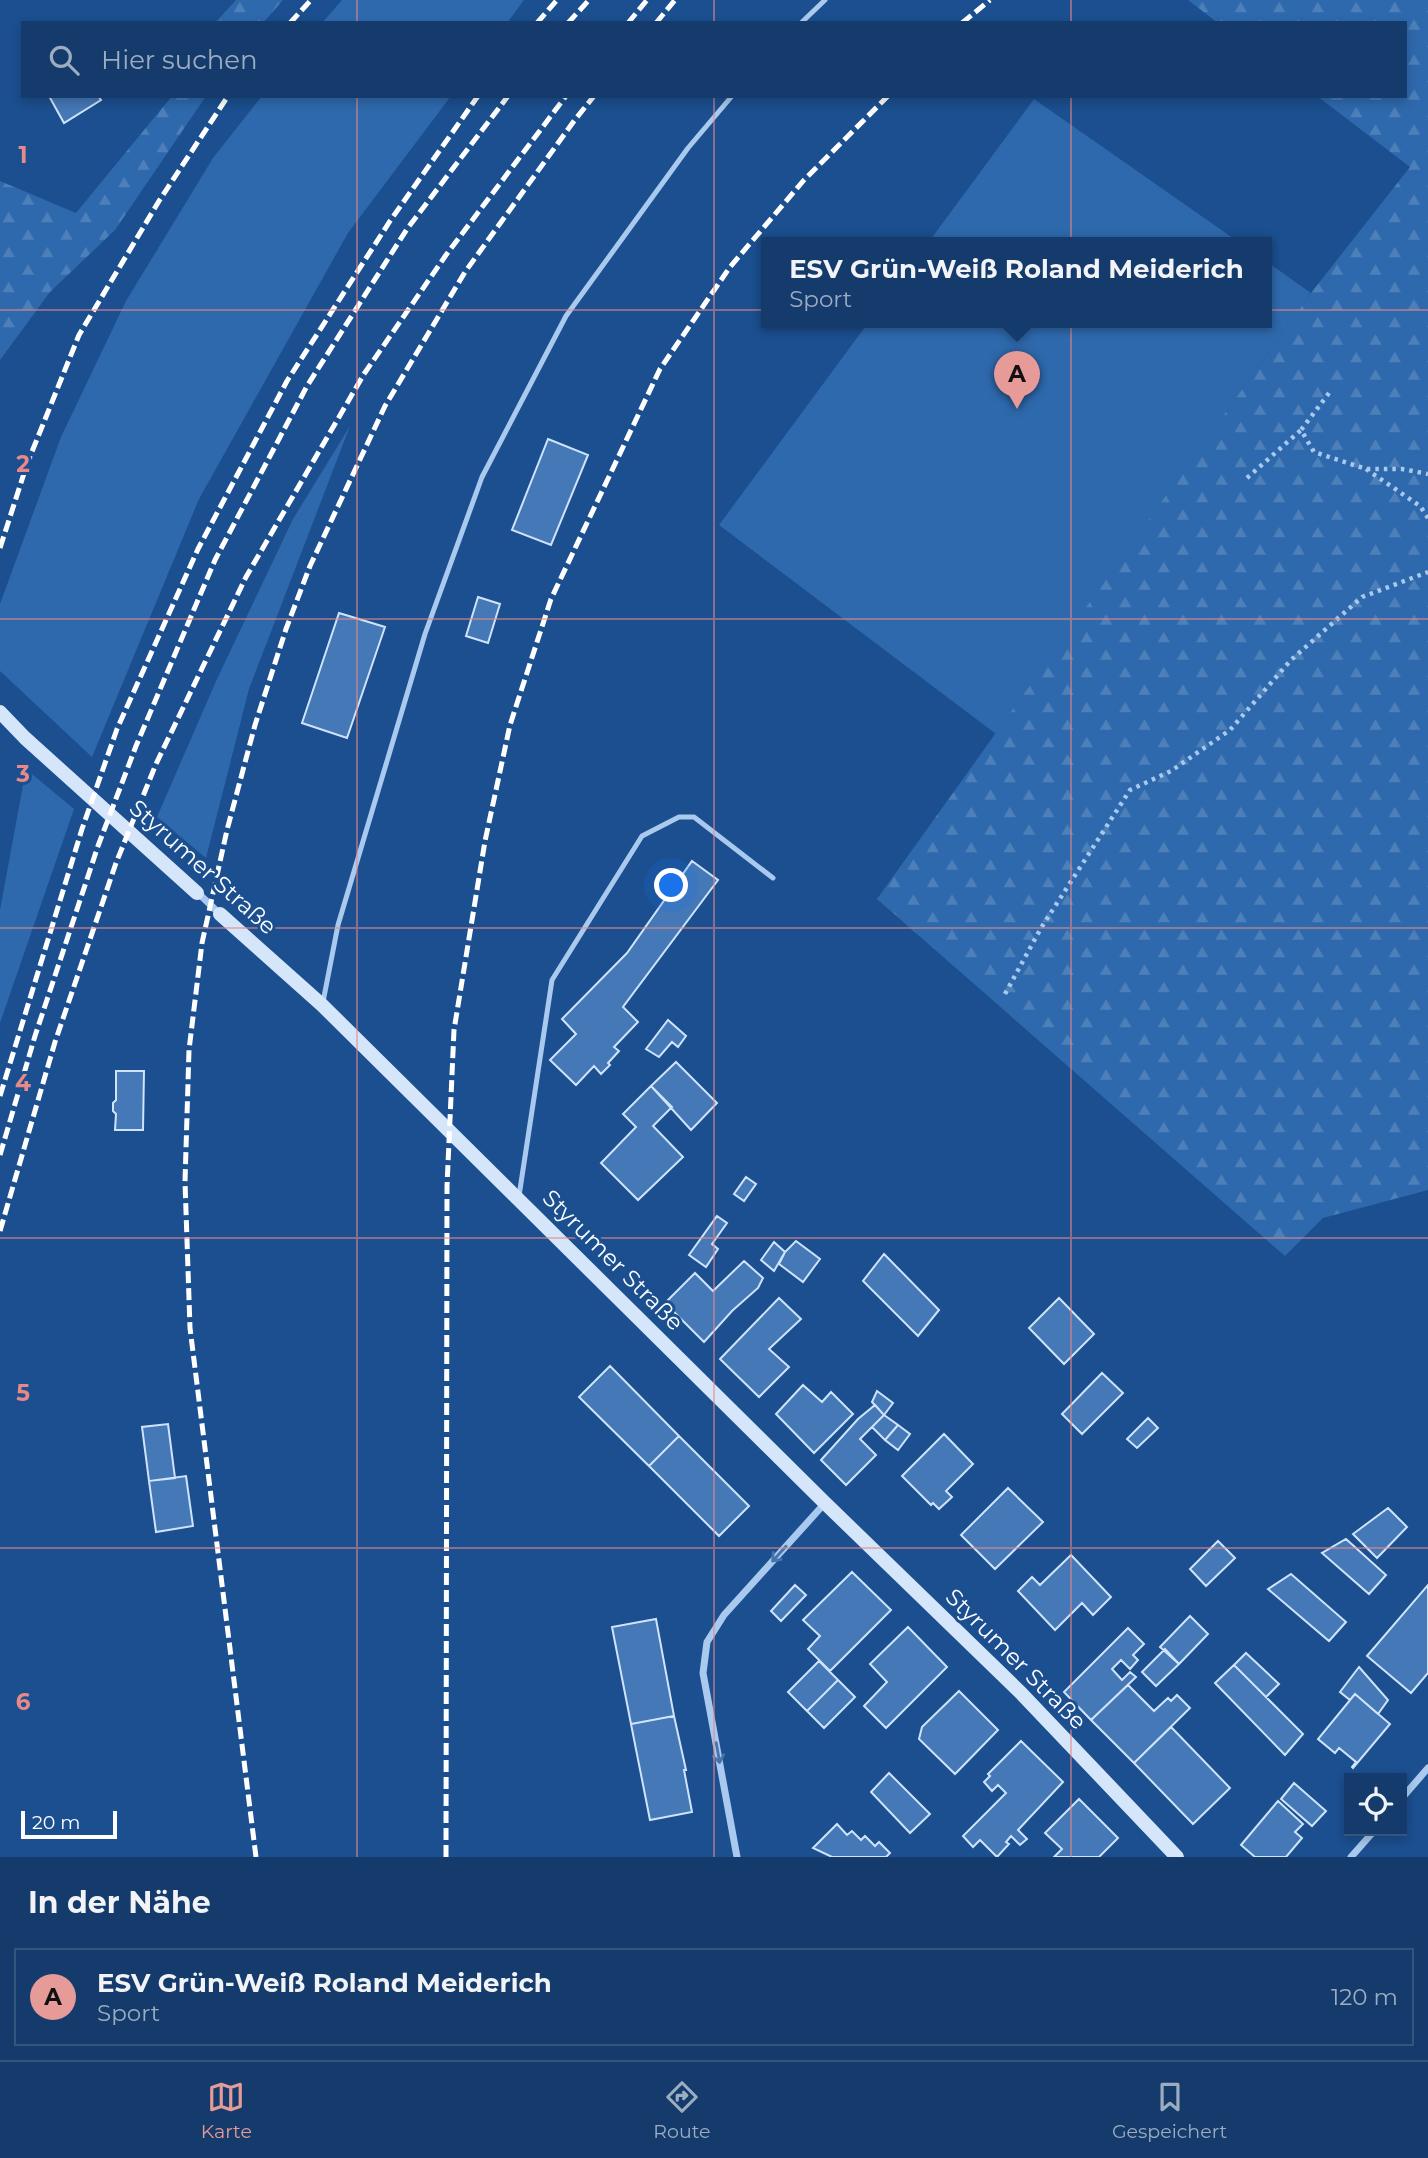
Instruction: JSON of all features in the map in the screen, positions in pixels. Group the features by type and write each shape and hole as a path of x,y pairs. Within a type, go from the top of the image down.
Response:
{"street":[{"name":"Styrumer Straße","path":"0,712 25,738 322,1005 1021,1693 1177,1857"},
{"path":"737,1857 703,1673 707,1642 724,1615 825,1503"},
{"path":"1407,1792 1428,1768"},
{"path":"1351,1857 1370,1836"}],"lane":[{"path":"803,21 825,0"},
{"path":"322,1005 338,925 421,647 482,477 566,316 688,148 730,98"},
{"path":"518,1199 552,979 642,836 678,817 694,817 773,878"}],"path":[{"path":"1247,478 1301,430 1329,393"},
{"path":"1301,430 1314,452 1366,469 1420,506 1428,518"},
{"path":"1366,469 1402,469 1428,474"},
{"path":"1005,995 1041,928 1130,790 1171,771 1230,730 1291,660 1362,597 1428,572"}],"green space":[{"path":"236,0 283,0 265,21 217,21"},
{"path":"342,0 524,0 508,21 324,21"},
{"path":"1188,0 1428,0 1428,1190 1323,1218 1285,1256 877,899 1311,293 1410,167 1320,98 1407,98 1407,21 1215,21"},
{"path":"170,98 205,98 115,230 50,292 0,360 0,181 76,213"},
{"path":"260,98 449,98 348,233 199,499 92,757 0,671 0,604 61,437 126,301 213,158"},
{"path":"1034,99 1231,237 932,237"},
{"path":"1272,266 1311,293 996,734 719,525 864,328 1272,328"},
{"path":"350,426 249,689 206,858 157,817 217,679 293,519"},
{"path":"26,769 74,809 0,1023 0,910"}],"building":[{"path":"50,98 101,100 64,123"},
{"path":"548,439 588,455 551,545 512,530"},
{"path":"478,597 500,604 488,643 466,636"},
{"path":"339,613 385,627 347,738 302,723"},
{"path":"692,861 718,880 623,1007 638,1022 614,1047 619,1051 608,1063 610,1065 601,1074 594,1066 576,1085 550,1060 576,1034 562,1019 627,953"},
{"path":"668,1020 686,1036 678,1047 672,1042 659,1057 646,1049"},
{"path":"676,1062 717,1103 691,1130 651,1086"},
{"path":"116,1071 144,1071 143,1130 115,1130 116,1114 113,1111 113,1103 116,1100"},
{"path":"651,1086 672,1107 653,1126 683,1157 638,1200 601,1163 636,1127 623,1114"},
{"path":"746,1177 756,1184 744,1201 734,1194"},
{"path":"717,1216 727,1223 712,1244 718,1249 706,1267 689,1255"},
{"path":"796,1241 820,1259 803,1282 779,1264 785,1252"},
{"path":"774,1242 785,1252 774,1271 761,1260"},
{"path":"884,1254 939,1310 918,1336 863,1281"},
{"path":"744,1261 763,1278 758,1288 732,1311 704,1342 665,1303 695,1273 713,1291"},
{"path":"779,1298 801,1319 769,1349 789,1367 759,1397 720,1359"},
{"path":"1059,1298 1094,1334 1064,1364 1029,1328"},
{"path":"610,1366 679,1436 649,1466 579,1397"},
{"path":"1102,1373 1123,1393 1082,1434 1062,1414"},
{"path":"803,1385 822,1402 831,1392 853,1414 814,1453 776,1414"},
{"path":"877,1391 893,1403 884,1415 872,1402"},
{"path":"875,1405 884,1415 860,1439 876,1455 846,1485 821,1460 858,1419"},
{"path":"884,1415 898,1425 885,1440 872,1427"},
{"path":"1148,1418 1158,1428 1137,1448 1127,1439"},
{"path":"168,1424 175,1478 149,1481 142,1427"},
{"path":"898,1425 910,1434 898,1450 885,1440"},
{"path":"944,1434 973,1464 946,1491 952,1497 939,1509 933,1503 931,1505 902,1476"},
{"path":"679,1436 749,1506 719,1536 649,1466"},
{"path":"186,1476 193,1526 156,1532 149,1481"},
{"path":"1008,1488 1043,1522 995,1569 961,1535"},
{"path":"1388,1508 1407,1527 1377,1558 1353,1534"},
{"path":"1346,1539 1386,1575 1369,1594 1322,1553"},
{"path":"1218,1541 1235,1558 1206,1586 1190,1569"},
{"path":"1071,1555 1111,1597 1093,1615 1082,1603 1055,1630 1018,1591 1032,1577 1040,1585"},
{"path":"852,1572 891,1610 830,1671 808,1649 820,1636 803,1620"},
{"path":"1291,1574 1346,1622 1329,1641 1268,1589"},
{"path":"795,1585 806,1595 781,1621 771,1611"},
{"path":"1428,1585 1428,1673 1411,1693 1367,1656"},
{"path":"1190,1616 1208,1634 1179,1664 1160,1647"},
{"path":"656,1619 674,1716 631,1724 612,1627"},
{"path":"908,1627 947,1667 886,1728 864,1706 887,1682 870,1664"},
{"path":"1128,1628 1144,1644 1133,1655 1138,1660 1130,1669 1121,1660 1112,1669 1122,1680 1130,1672 1136,1677 1091,1720 1064,1692"},
{"path":"1165,1649 1179,1664 1156,1686 1142,1672"},
{"path":"1246,1653 1279,1684 1266,1697 1234,1665"},
{"path":"819,1661 838,1680 807,1711 788,1692"},
{"path":"1234,1665 1303,1734 1285,1755 1215,1683"},
{"path":"1359,1667 1388,1700 1378,1714 1355,1694 1350,1700 1340,1692"},
{"path":"838,1680 855,1697 824,1728 807,1711"},
{"path":"1128,1685 1154,1711 1168,1698 1171,1701 1177,1695 1190,1708 1134,1763 1091,1720"},
{"path":"959,1691 998,1730 955,1774 919,1739 922,1727"},
{"path":"1355,1694 1390,1724 1353,1768 1356,1762 1339,1748 1335,1753 1318,1739"},
{"path":"674,1716 692,1812 650,1820 631,1724"},
{"path":"1171,1727 1230,1788 1193,1824 1134,1763"},
{"path":"1021,1741 1063,1782 1018,1830 1027,1839 1020,1845 1011,1836 1006,1842 1009,1844 997,1857 980,1840 973,1847 963,1836 1006,1793 998,1785 992,1791 984,1782 990,1776 988,1774"},
{"path":"889,1773 930,1814 910,1833 871,1792"},
{"path":"1294,1783 1326,1811 1312,1826 1281,1799"},
{"path":"1079,1799 1118,1838 1099,1857 1054,1857 1062,1849 1045,1833"},
{"path":"1278,1801 1303,1824 1295,1832 1302,1838 1286,1857 1255,1857 1241,1845"},
{"path":"837,1824 847,1835 852,1831 861,1840 865,1836 875,1846 879,1842 890,1853 886,1857 832,1857 813,1848"}],"railway":[{"path":"292,21 311,0"},
{"path":"539,21 557,0"},
{"path":"570,21 589,0"},
{"path":"630,21 647,0"},
{"path":"658,21 675,0"},
{"path":"964,21 990,0"},
{"path":"0,548 27,464 79,335 159,201 227,98"},
{"path":"0,1096 82,829 117,729 198,549 287,381 390,221 477,98"},
{"path":"0,1155 35,1036 98,846 136,746 215,560 307,386 407,229 506,98"},
{"path":"0,1231 55,1042 116,863 156,764 246,577 364,374 446,255 564,98"},
{"path":"256,1857 190,1328 185,1182 189,1050 202,943 227,830 255,725 310,566 385,406 465,272 592,98"},
{"path":"446,1857 447,1186 454,1030 485,841 510,725 551,599 660,369 730,267 804,180 886,98"}],"place":[{"name":"ESV Grün-Weiß Roland Meiderich","path":"1017,409"}]}
